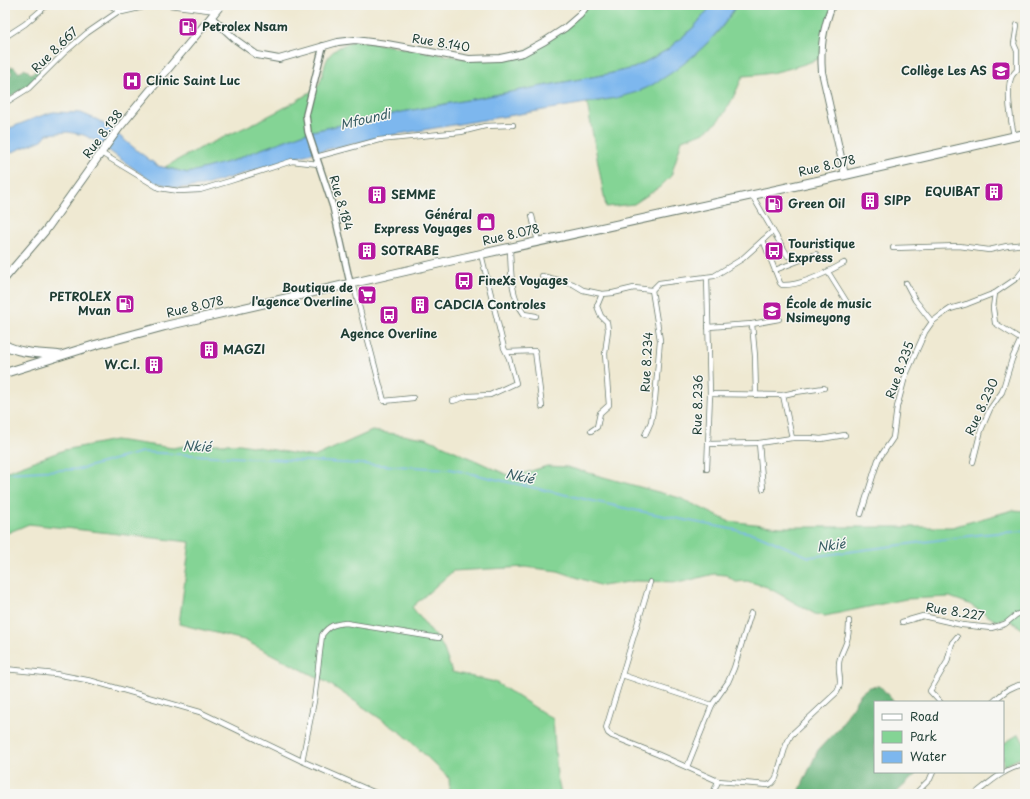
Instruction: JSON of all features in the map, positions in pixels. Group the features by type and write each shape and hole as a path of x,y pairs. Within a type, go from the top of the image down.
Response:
{"highway":[{"name":"Rue 8.078","path":"5,373 165,326 481,254 845,175 1025,134"},
{"path":"5,345 12,349 27,352 63,355"}],"main road":[{"name":"Rue 8.140","path":"211,17 236,40 257,55 279,60 338,42 355,40 387,44 469,59 500,58 523,53 565,28 580,15 587,5"},
{"path":"832,5 824,26 821,58 822,72 845,175"},
{"name":"Rue 8.138","path":"5,278 46,230 119,128 219,8"}],"street":[{"path":"5,37 25,24 47,5"},
{"path":"110,5 119,12 152,5"},
{"path":"169,5 219,8"},
{"name":"Rue 8.667","path":"5,103 23,93 87,33 119,12"},
{"path":"1014,136 1011,121 1010,89 1011,77 1017,70 1017,51 1014,44 1018,25"},
{"name":"Rue 8.184","path":"323,46 306,115 308,132 333,207 352,283"},
{"path":"316,154 380,140 461,132 485,126 513,126"},
{"path":"102,152 159,188 179,191 200,190 292,162 318,164"},
{"path":"752,195 788,256"},
{"path":"532,216 538,242"},
{"path":"542,276 573,284 583,290 602,294 634,288 652,290 659,283 688,278 714,276 742,258 773,231"},
{"path":"763,240 780,283 785,286 828,272 844,263"},
{"path":"893,248 959,246 990,250 1025,244"},
{"path":"510,248 513,288 517,304 524,314 536,316"},
{"path":"453,401 468,396 490,395 516,383 507,352 504,348 481,254"},
{"path":"775,270 816,254"},
{"name":"Rue 8.235","path":"861,514 878,460 893,438 897,407 905,377 922,337 932,322 941,314 950,309 995,293 1017,278 1025,268"},
{"path":"828,272 848,304"},
{"name":"Rue 8.236","path":"707,277 710,394 708,444 758,443 792,438 821,439 845,435"},
{"path":"352,283 384,402 413,398"},
{"path":"906,283 932,322"},
{"name":"Rue 8.234","path":"645,435 651,422 655,399 660,340 652,290"},
{"path":"995,293 993,308 995,323 1023,340"},
{"path":"591,431 597,427 600,413 609,405 605,354 608,330 607,322 601,316 597,306 602,294"},
{"path":"708,327 752,324 779,319"},
{"path":"752,324 756,395"},
{"name":"Rue 8.230","path":"973,462 976,444 981,430 990,409 1002,392 1012,359 1023,340"},
{"path":"507,352 535,352 542,407"},
{"path":"710,394 783,395 824,388"},
{"path":"783,395 792,438"},
{"path":"758,443 763,489"},
{"path":"707,469 708,444"},
{"path":"650,582 606,728 608,733 612,736 718,781 768,785 772,783 776,778 786,744 791,735 840,687 841,682 839,666 849,634 849,621"},
{"name":"Rue 8.227","path":"902,622 923,616 962,625 991,628 1005,624 1016,614 1025,611"},
{"path":"687,767 712,705 728,682 750,613"},
{"path":"302,761 314,701 322,635 328,627 335,624 346,623 439,638"},
{"path":"939,701 930,691 947,662 952,643 957,637"},
{"path":"5,669 56,674 92,681 200,712 302,761 378,794"},
{"path":"622,675 712,705"},
{"path":"994,701 1008,689 1016,685 1025,684"},
{"path":"974,794 1002,774 1018,766 1025,765"},
{"path":"915,794 926,783 932,773"},
{"path":"713,794 718,781"}],"green space":[{"path":"587,5 712,5 694,27 667,50 634,68 402,112 308,132 235,160 188,173 165,167 202,147 259,121 297,101 315,89 320,83 325,64 331,53 337,48 355,40 469,59 523,53 565,28"},
{"path":"736,5 832,5 821,58 782,70 743,76 724,114 719,120 706,131 682,140 671,176 660,187 634,204 606,207 587,103 616,98 646,88 660,80 682,65 713,38 730,16"},
{"path":"11,67 14,67 19,73 25,68 31,74 39,68 41,71 33,82 5,100 5,78 12,74 10,69"},
{"path":"372,431 426,438 512,477 547,466 567,467 680,498 728,521 780,527 952,527 1013,510 1025,511 1025,629 1024,630 1006,618 996,621 969,604 950,597 906,599 825,616 815,614 767,587 747,581 736,582 726,575 714,574 682,582 635,581 602,586 558,571 525,567 453,571 412,607 443,647 452,672 495,682 553,719 557,776 561,794 450,794 449,778 403,734 328,683 244,640 179,624 190,542 29,524 5,534 5,470 8,471 64,450 115,440 173,448 196,444 240,444 314,457"},
{"path":"880,686 893,701 874,701 874,773 917,773 895,794 798,794 818,750 840,727 861,693 869,687"},
{"path":"1019,734 1025,745 1025,755 1004,766 1004,743"}],"water":[{"path":"712,5 736,5 720,29 697,53 671,73 639,91 616,98 393,135 315,152 202,186 177,188 151,181 97,142 84,135 68,132 47,134 42,140 5,155 5,130 53,112 81,113 98,120 158,166 188,173 235,160 308,132 402,112 634,68 667,50 694,27"}],"waterway":[{"name":"Nkié","path":"5,473 80,469 142,452 450,469 629,509 756,534 809,557 984,534 1025,531"}],"place":[{"name":"Petrolex Nsam","path":"188,27"},
{"name":"Collège Les AS","path":"1001,71"},
{"name":"Clinic Saint Luc","path":"132,81"},
{"name":"EQUIBAT","path":"994,192"},
{"name":"SEMME","path":"377,195"},
{"name":"SIPP","path":"870,201"},
{"name":"Green Oil","path":"774,204"},
{"name":"Général Express Voyages","path":"486,222"},
{"name":"SOTRABE","path":"367,251"},
{"name":"Touristique Express","path":"774,251"},
{"name":"FineXs Voyages","path":"464,281"},
{"name":"Boutique de l'agence Overline","path":"367,295"},
{"name":"PETROLEX Mvan","path":"125,304"},
{"name":"CADCIA Controles","path":"420,305"},
{"name":"École de music Nsimeyong","path":"772,311"},
{"name":"Agence Overline","path":"389,315"},
{"name":"MAGZI","path":"209,350"},
{"name":"W.C.I.","path":"154,365"}],"water label":[{"name":"Mfoundi","path":"365,119"}]}
